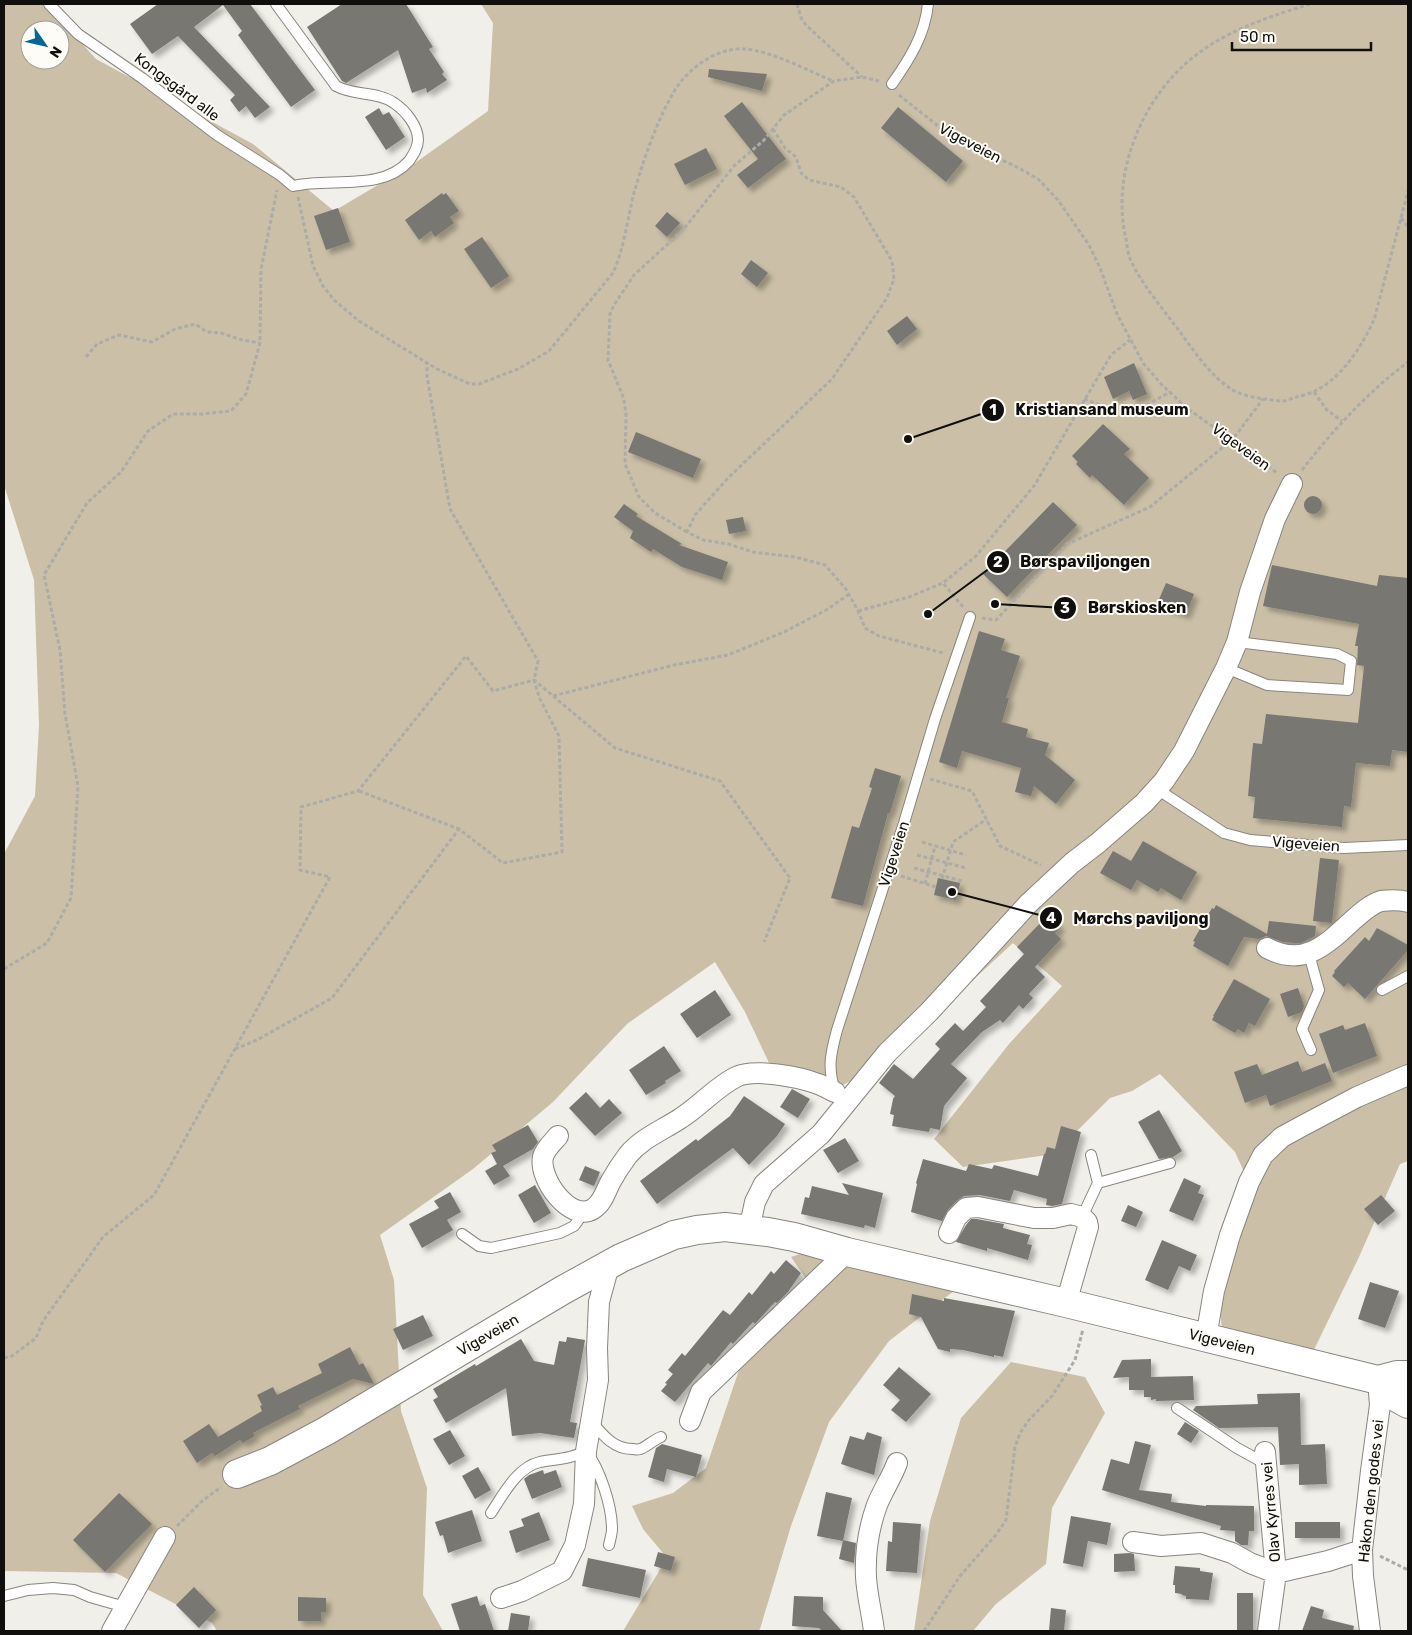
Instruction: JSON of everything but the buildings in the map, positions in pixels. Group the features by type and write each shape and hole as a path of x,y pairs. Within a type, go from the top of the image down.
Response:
{"street":[{"path":"749,1230 756,1202 764,1184 821,1134 838,1102 929,1012 1056,877 1120,825 1157,789 1184,751 1226,668 1237,642 1243,616 1278,512 1292,484"},
{"path":"1266,948 1277,954 1287,956 1309,954 1328,943 1363,911 1381,901 1408,902"},
{"path":"558,1136 543,1156 543,1172 552,1190 566,1205 585,1211 594,1209 598,1205 618,1168 639,1145 682,1118 735,1077 752,1073 780,1075 818,1084 838,1102"},
{"path":"1206,1338 1214,1291 1230,1235 1250,1182 1263,1155 1282,1137 1357,1097 1408,1075"},
{"path":"949,1232 956,1218 966,1208 978,1207 1034,1218 1053,1218 1071,1214 1082,1217 1087,1222 1088,1227 1077,1306"},
{"name":"Vigeveien","path":"237,1474 270,1461 326,1431 563,1290 609,1265 674,1235 725,1227 794,1238 1378,1380 1396,1375 1408,1375"},
{"path":"690,1421 701,1392 847,1252"},
{"path":"500,1598 522,1592 562,1571 575,1545 584,1504 586,1451 598,1380 599,1302 609,1265"},
{"path":"1378,1380 1390,1394 1408,1404"},
{"name":"Håkon den godes vei","path":"1370,1631 1363,1576 1368,1552 1371,1471 1380,1405 1378,1380"},
{"name":"Olav Kyrres vei","path":"1265,1458 1276,1573 1268,1631"},
{"path":"874,1631 866,1577 867,1552 871,1525 878,1503 897,1463"},
{"path":"112,1631 165,1537"},
{"name":"Olav Kyrres vei","path":"1133,1542 1161,1546 1201,1543 1232,1553 1250,1563 1276,1573 1368,1552"}],"lane":[{"name":"Kongsgård alle","path":"49,4 86,39 142,78 217,135 280,175 292,186"},
{"path":"276,4 331,82 345,91 379,97 393,102 413,124 418,139 413,156 404,166 389,175 362,181 306,183 292,186"},
{"path":"892,84 908,62 919,40 928,4"},
{"name":"Vigeveien","path":"838,1102 830,1076 831,1055 858,963 970,617"},
{"path":"1226,668 1267,685 1348,690 1351,661 1338,654 1237,642"},
{"name":"Vigeveien","path":"1157,789 1224,833 1250,840 1344,848 1408,845"},
{"path":"1309,954 1318,990 1302,1030 1311,1050"},
{"path":"1382,990 1408,976"},
{"path":"1082,1217 1098,1183 1091,1155"},
{"path":"1098,1183 1170,1163"},
{"path":"462,1234 479,1246 491,1248 560,1233 574,1226 585,1211"},
{"path":"1177,1408 1237,1448 1265,1458"},
{"path":"590,1420 602,1435 613,1444 625,1449 640,1449 652,1440 661,1437"},
{"path":"491,1512 514,1480 529,1467 538,1462 573,1457 586,1451 591,1457 606,1496 612,1530 609,1545"},
{"path":"4,1596 28,1590 53,1588 74,1590 90,1597 125,1607"}],"path":[{"path":"797,4 801,18 811,31 862,77"},
{"path":"1310,4 1256,21 1199,52 1173,77 1151,105 1135,136 1125,169 1121,204 1123,227 1131,260 1145,285 1211,373 1232,390 1253,397 1282,401 1314,392 1335,376 1351,359 1365,339 1374,320 1408,191"},
{"path":"292,186 298,198 313,266 323,286 334,300 359,322 427,363 465,382 479,384 518,369 549,350 615,269 635,192 652,141 677,87 684,78 710,58 722,52 744,49 782,60 834,81"},
{"path":"892,84 862,77 834,81 784,114 764,140 734,166 682,230 634,275 610,314 608,360 624,399 626,428 625,464 638,497 655,513 703,540 728,544 753,552 795,557 825,564 849,594 865,628 879,636 956,656"},
{"name":"Vigeveien","path":"892,84 900,96 947,133 964,143 1017,166 1038,180 1058,200 1089,245 1100,268 1117,314 1143,363 1170,392 1209,424 1233,439 1292,484"},
{"path":"687,532 695,515 728,478 832,379 887,298 894,279 892,261 854,197 841,187 809,180 800,173 796,158 785,148 773,129"},
{"path":"4,969 47,943 71,898 78,786 65,714 60,650 44,575 87,503 122,472 148,431 173,414 231,411 246,394 260,343 261,269 280,175"},
{"path":"1401,218 1408,227"},
{"path":"86,357 97,344 119,335 152,342 175,329 195,324 207,332 221,332 242,340 260,343"},
{"path":"858,611 909,597 943,583 975,557 1034,486 1111,355 1130,340"},
{"path":"1292,484 1342,421 1408,362"},
{"path":"358,791 459,829 503,863 562,852 559,736 539,697 534,680 538,661 450,510 427,376 427,363"},
{"path":"1084,399 1113,410 1143,407 1170,392"},
{"path":"1314,392 1327,410 1342,421"},
{"path":"943,583 970,617 996,620 1067,544 1150,507 1233,439 1263,398"},
{"path":"553,696 674,665 728,655 784,632 828,609 849,594"},
{"path":"4,1358 12,1356 36,1338 43,1321 104,1237 154,1195 330,877 300,870 301,807 358,791 466,656 493,691 534,680"},
{"path":"534,680 615,748 720,780 790,878 764,942"},
{"path":"918,775 972,791 1000,846 1038,863 1056,877"},
{"path":"942,878 953,842 987,819"},
{"path":"234,1049 257,1040 332,998 459,829"},
{"path":"922,842 966,856"},
{"path":"925,884 935,846"},
{"path":"917,855 966,868"},
{"path":"914,868 942,878 962,881"},
{"path":"888,872 936,887"},
{"path":"924,1631 960,1576 995,1536 1006,1520 1016,1447 1020,1433 1029,1420 1052,1396 1075,1360 1077,1306"},
{"path":"165,1537 201,1502 237,1474"},
{"path":"1368,1552 1408,1570"}],"shaded area":[{"path":"4,4 46,4 61,20 20,20 20,70 70,70 70,30 96,59 253,144 334,211 415,163 488,111 493,23 481,4 1408,4 1408,1161 1400,1164 1359,1257 1310,1358 1222,1330 1218,1290 1250,1185 1235,1152 1160,1074 1132,1091 1110,1098 1054,1154 963,1167 934,1139 1009,1044 1062,986 1013,943 883,1063 834,1090 770,1065 745,1012 715,962 627,1024 553,1102 473,1169 380,1235 394,1280 401,1411 427,1488 423,1595 443,1631 217,1631 212,1623 116,1573 4,1571 4,854 35,796 39,725 34,580 4,485"},
{"path":"842,1240 963,1284 889,1341 829,1422 791,1526 760,1629 758,1631 623,1631 667,1558 643,1529 632,1506 673,1493 706,1468 741,1364 808,1282 791,1257"},
{"path":"1011,1362 1085,1377 1105,1413 1052,1508 1046,1564 996,1604 973,1631 914,1631 930,1521 961,1418"}],"place":[{"name":"Kristiansand museum","path":"908,439"},
{"name":"Børskiosken","path":"995,604"},
{"name":"Børspaviljongen","path":"928,614"},
{"name":"Mørchs paviljong","path":"952,892"}]}
